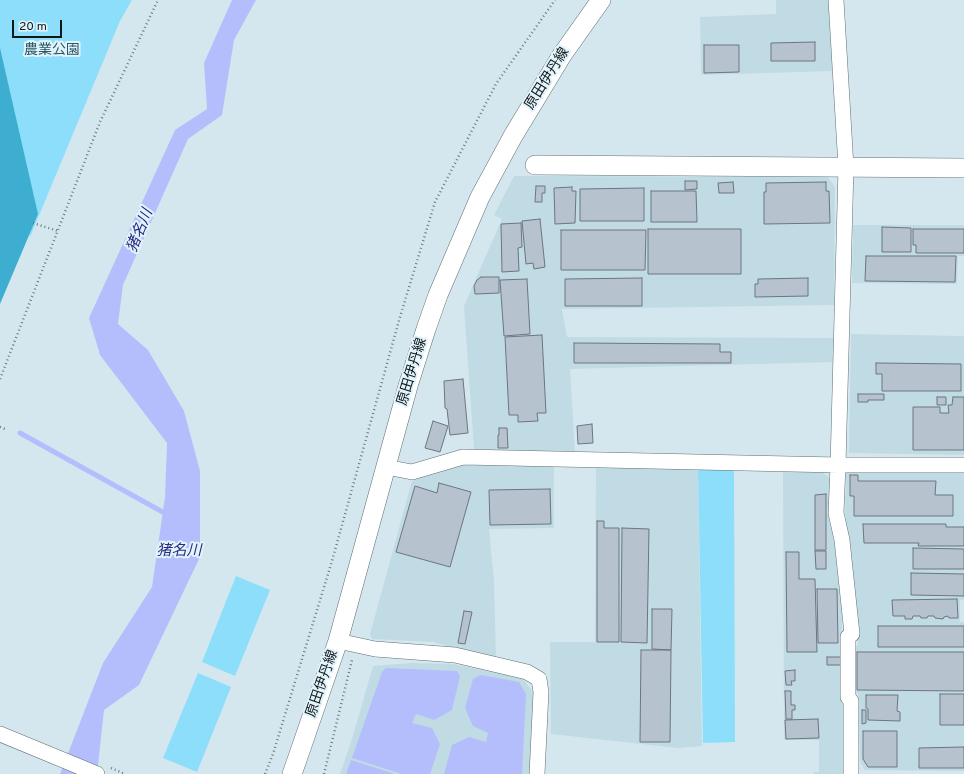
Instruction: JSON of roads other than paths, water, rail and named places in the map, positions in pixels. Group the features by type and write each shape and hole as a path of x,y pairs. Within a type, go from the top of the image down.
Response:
{"street":[{"name":"原田伊丹線","path":"292,774 338,641 408,386 426,329 462,237 480,197 513,136 562,55 601,0"},
{"path":"836,0 846,167 836,513 842,540 852,634 848,637 848,697 851,701 850,774"},
{"path":"535,165 964,168"},
{"path":"386,467 412,472 463,457 838,466 964,465"},
{"path":"338,641 375,649 455,655 527,672 539,679 541,692 537,774"},
{"path":"0,734 97,774"}],"water":[{"name":"猪名川","path":"232,0 256,0 234,40 222,115 188,139 123,285 118,324 148,350 184,411 200,471 200,557 139,685 104,710 97,774 60,774 103,663 152,587 165,497 167,443 100,355 89,318 175,130 207,109 204,63"},
{"path":"386,668 457,671 460,676 452,710 434,720 416,714 412,723 432,728 440,744 430,774 402,774 352,758 382,672"},
{"path":"481,675 519,682 526,694 522,774 444,774 452,745 469,737 486,742 488,733 473,726 465,708 473,679"},
{"path":"351,760 395,774 346,774"}],"waterway":[{"path":"20,433 168,515"}],"park label":[{"name":"農業公園","path":"52,51"}]}
